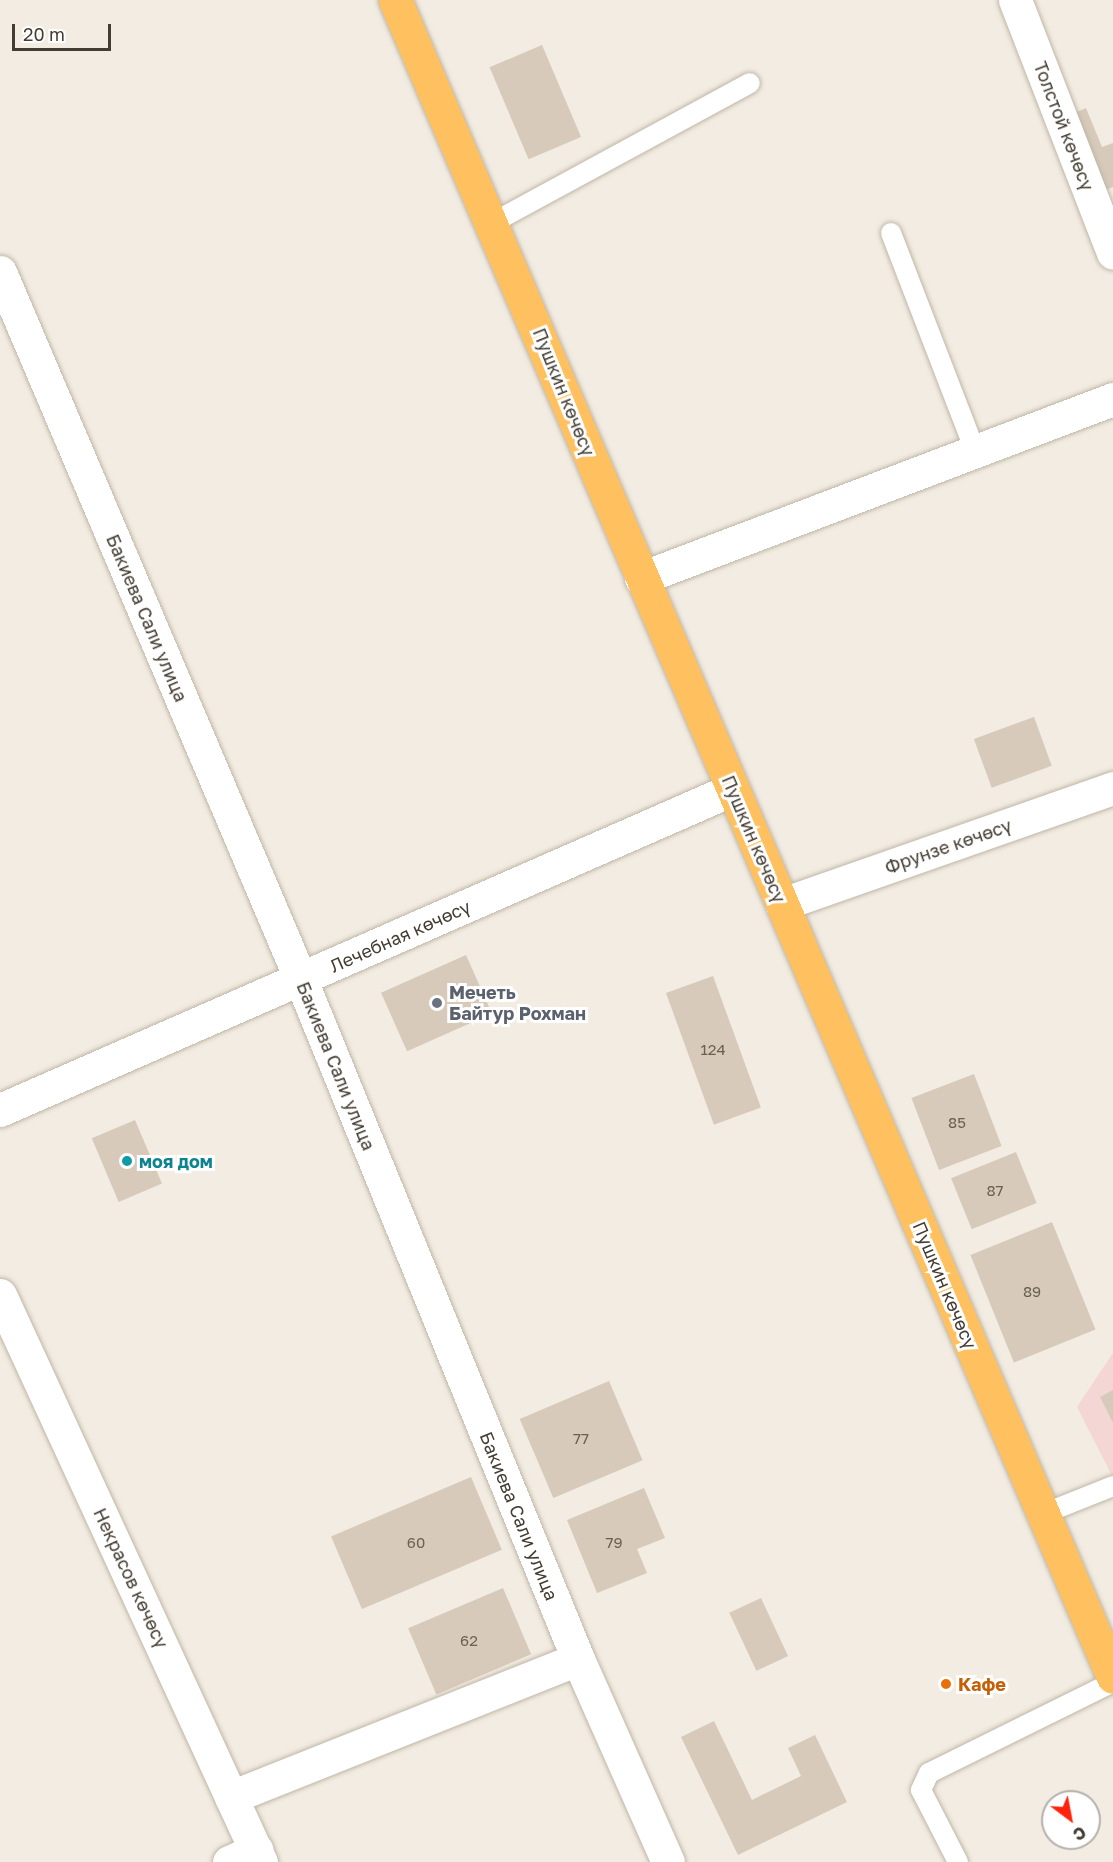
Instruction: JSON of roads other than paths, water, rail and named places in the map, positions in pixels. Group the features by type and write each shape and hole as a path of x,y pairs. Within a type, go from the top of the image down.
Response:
{"highway":[{"name":"Пушкин көчөсү","path":"395,0 494,222 641,578 1113,1677"}],"street":[{"name":"Толстой көчөсү","path":"1015,0 1113,253"},
{"name":"Бакиева Сали улица","path":"0,272 301,980 578,1659 668,1862"},
{"path":"641,578 1113,399"},
{"name":"Фрунзе көчөсү","path":"782,904 1113,788"},
{"name":"Лечебная көчөсү","path":"0,1110 733,789"},
{"name":"Некрасов көчөсү","path":"0,1295 231,1797 249,1858"},
{"path":"231,1797 578,1659"}],"lane":[{"path":"494,222 750,83"},
{"path":"891,233 975,451"},
{"path":"1043,1514 1113,1486"},
{"path":"958,1862 921,1790 928,1773 1113,1682"}],"place":[{"name":"Мечеть Байтур Рохман","path":"437,1003"},
{"name":"моя дом","path":"127,1161"},
{"name":"Кафе","path":"946,1684"}]}
